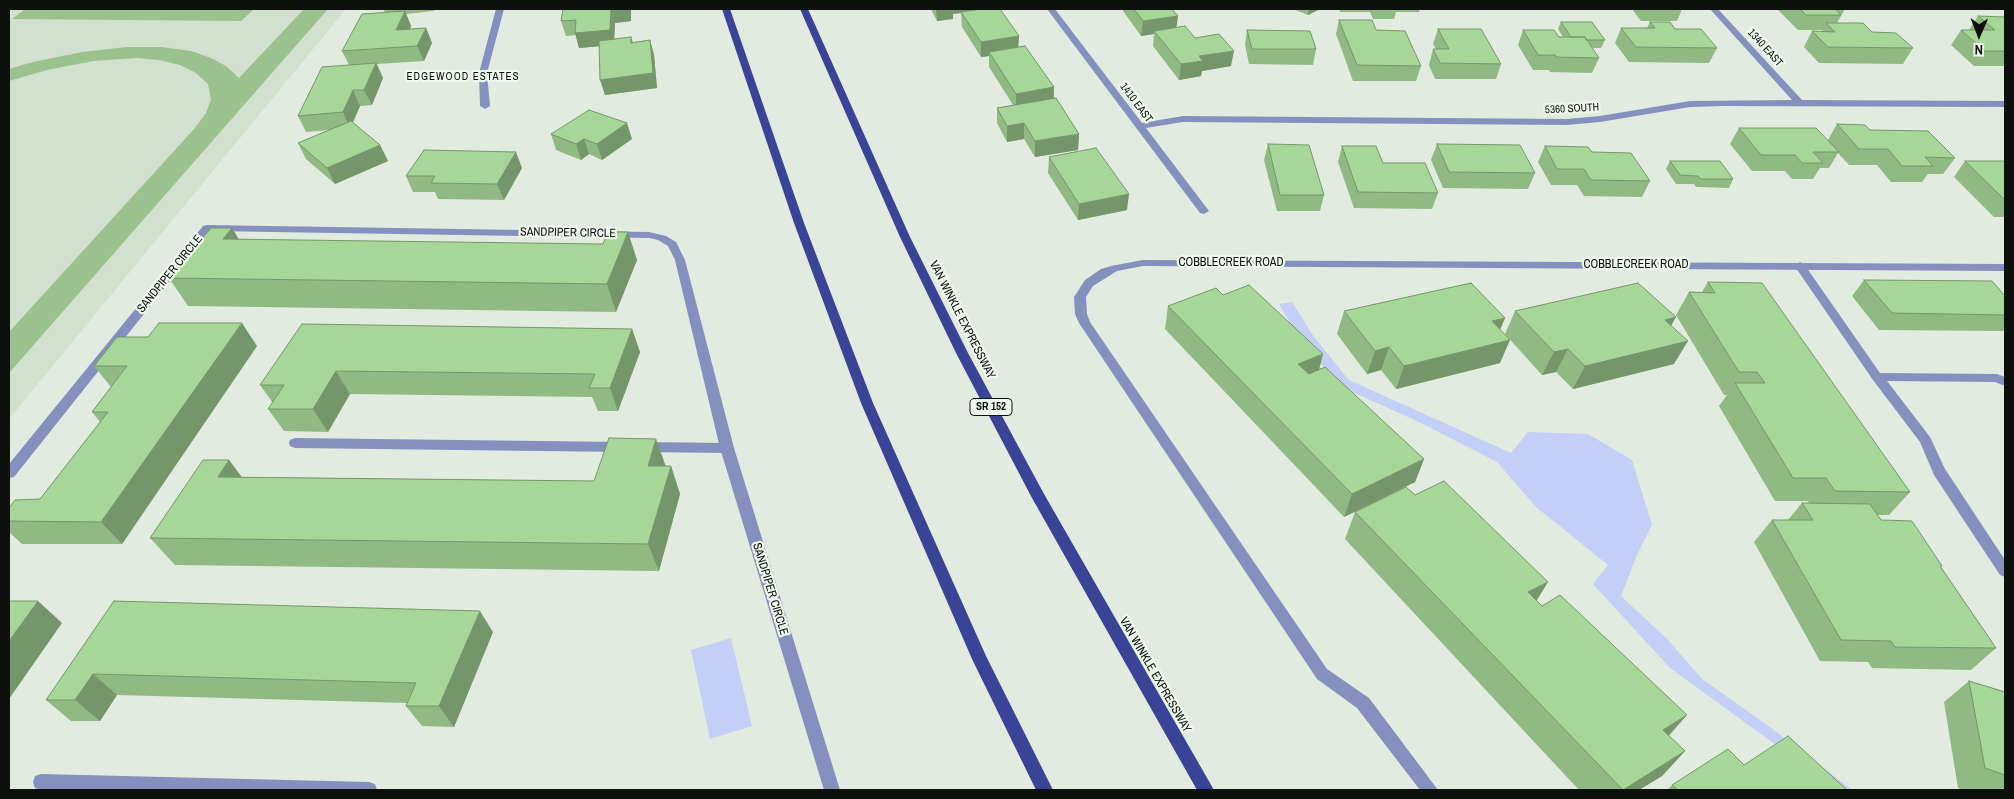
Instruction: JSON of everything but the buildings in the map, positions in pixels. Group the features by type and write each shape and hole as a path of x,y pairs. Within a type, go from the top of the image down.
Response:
{"main road":[{"path":"726,9 799,223 867,403 980,659 1045,790"},
{"name":"VAN WINKLE EXPRESSWAY","path":"804,9 905,237 962,353 1039,498 1206,790"}],"street":[{"path":"485,106 482,73 500,9"},
{"name":"1410 EAST","path":"1052,9 1204,211"},
{"name":"1340 EAST","path":"1714,9 1799,103"},
{"name":"5360 SOUTH","path":"1139,126 1183,119 1567,122 1600,119 1690,104 2005,104"},
{"name":"SANDPIPER CIRCLE","path":"9,472 208,228 649,235 662,238 672,244 680,260 727,448 832,790"},
{"name":"COBBLECREEK ROAD","path":"1430,790 1364,703 1322,674 1085,323 1080,305 1083,290 1089,283 1104,272 1142,263 2005,268"},
{"path":"1800,266 1877,377 1925,440 1939,471 2005,571"},
{"path":"1877,377 1997,378 2005,382"},
{"path":"295,443 727,448"},
{"path":"41,782 369,790"}],"shaded area":[{"path":"9,9 346,9 9,419"}],"green space":[{"path":"25,9 254,9 241,21 12,19"},
{"path":"304,9 328,9 9,373 9,332 195,128 206,113 211,100 208,84 196,73 180,65 159,60 137,58 93,61 47,70 9,81 9,69 82,52 127,47 162,47 191,51 211,58 226,66 239,78"}],"water":[{"path":"1292,302 1314,337 1349,380 1511,453 1528,432 1588,434 1632,460 1652,525 1637,555 1621,596 1667,639 1702,679 1770,727 1852,790 1838,790 1670,668 1593,584 1608,565 1536,507 1497,462 1417,421 1341,387 1301,341 1279,304"},
{"path":"731,638 752,726 710,739 691,650"}],"district":[{"name":"EDGEWOOD ESTATES","path":"463,77"}]}
